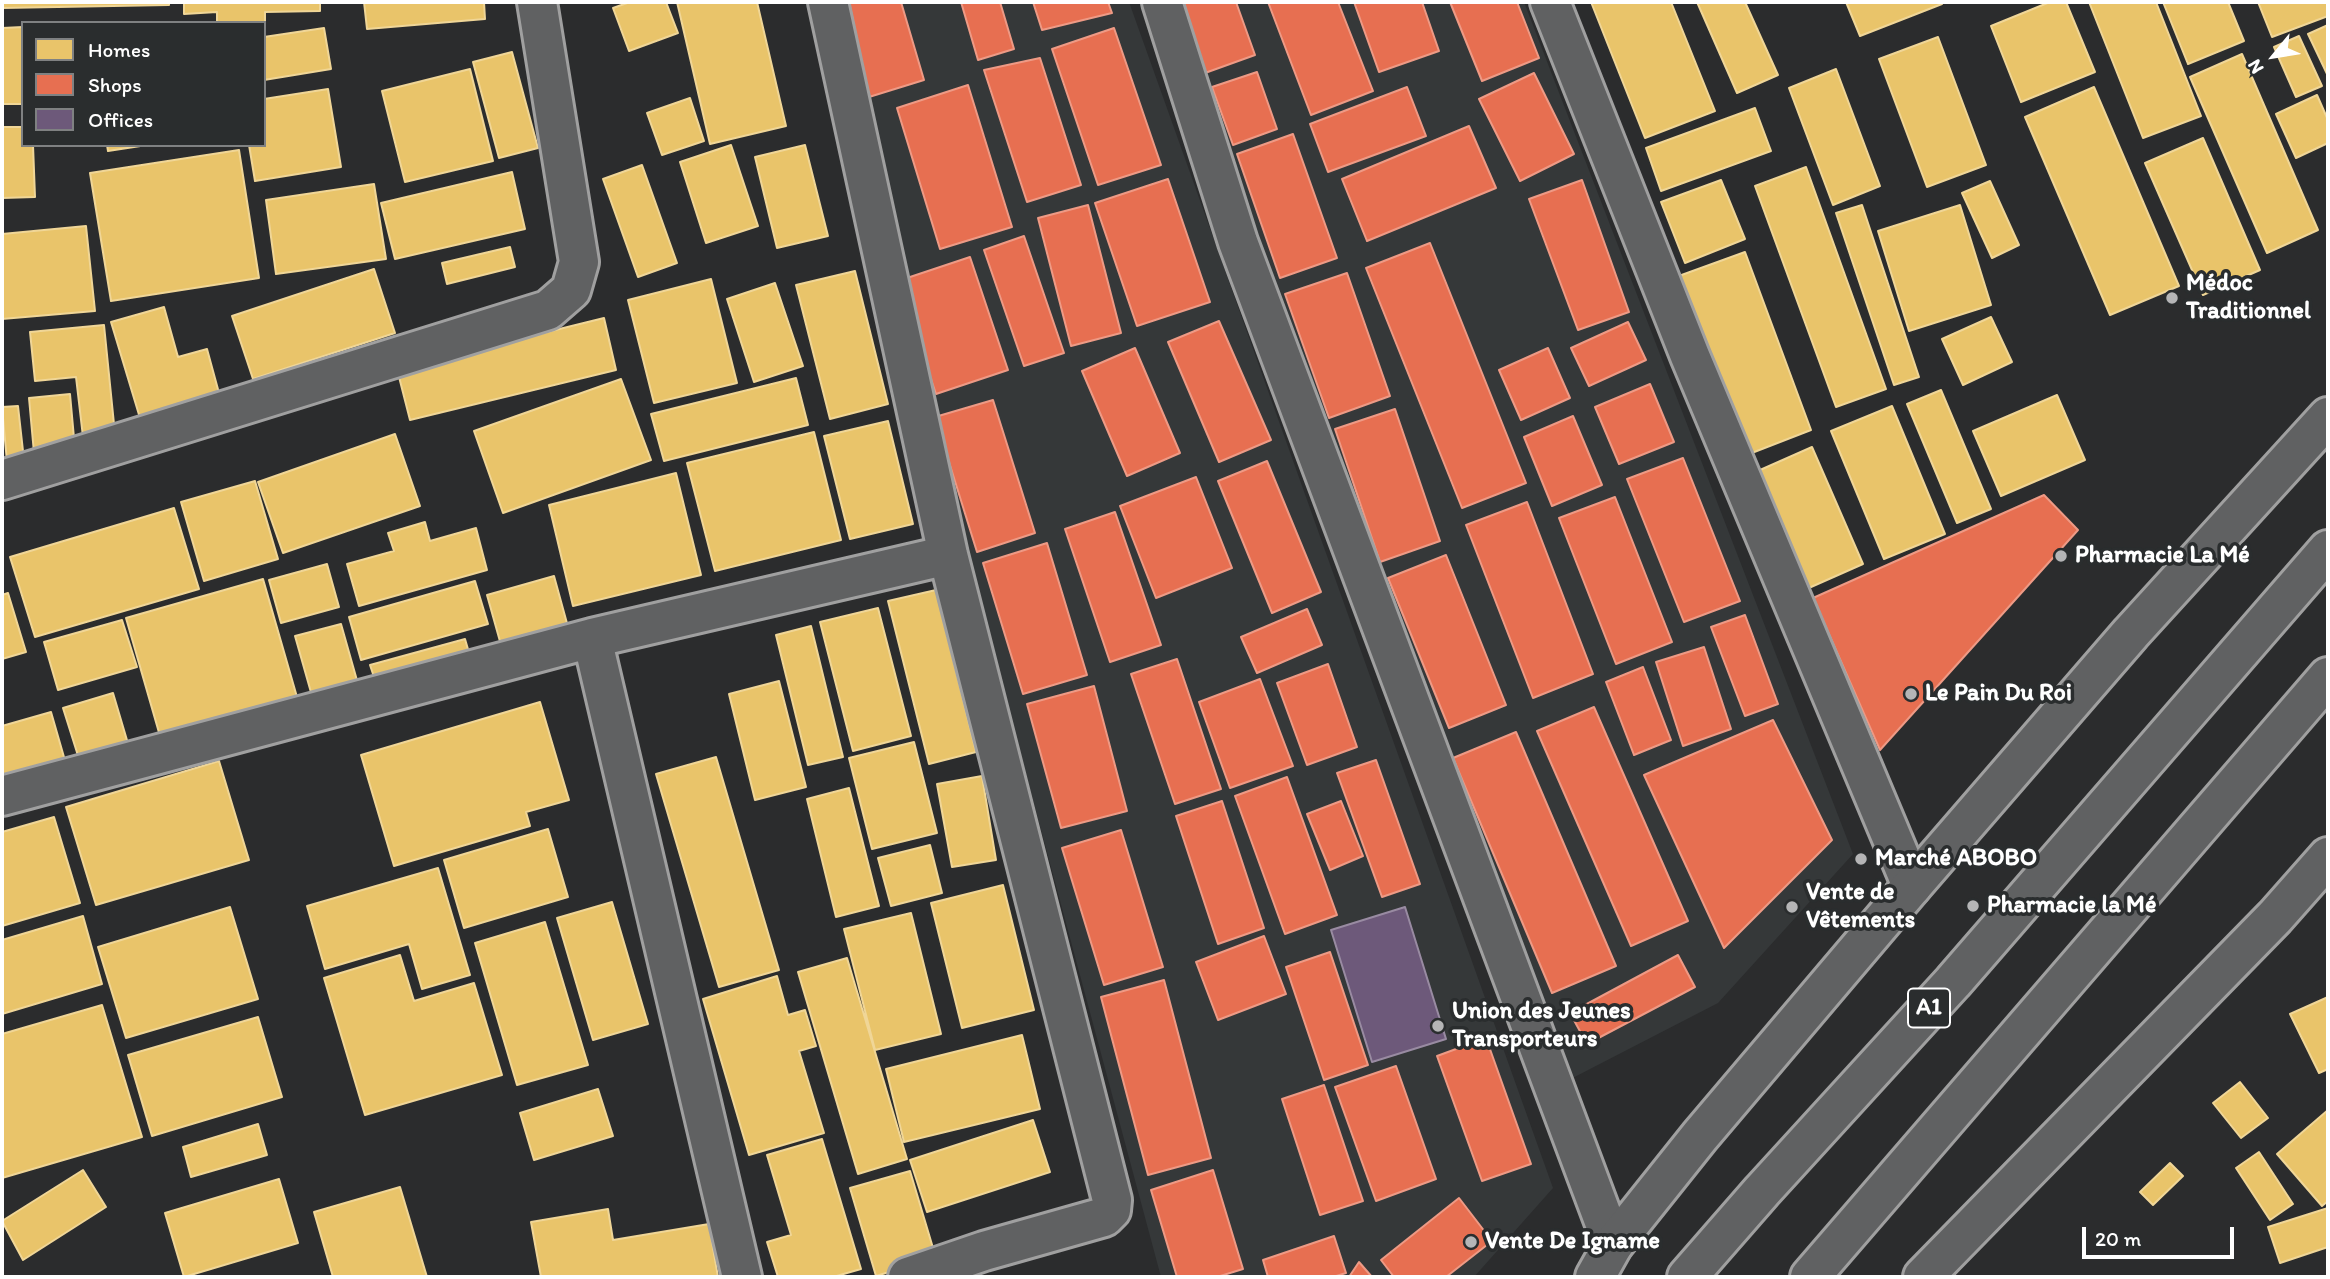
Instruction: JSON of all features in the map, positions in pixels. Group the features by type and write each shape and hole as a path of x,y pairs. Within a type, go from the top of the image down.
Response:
{"street":[{"path":"2,480 548,310 571,290 579,261 537,2"},
{"path":"828,2 948,555 1112,1199 1111,1210 1104,1217 984,1251 908,1277"},
{"path":"1162,2 1238,242 1604,1261"},
{"path":"1550,2 1690,356 1912,886"},
{"path":"1604,1261 1700,1136 1912,886 2131,634 2328,416"},
{"name":"A1","path":"1687,1277 1953,982 2328,550"},
{"path":"2,796 592,638 948,555"},
{"path":"592,638 742,1277"},
{"path":"1810,1277 2328,677"},
{"path":"1923,1277 2275,917 2328,857"}],"shaded area":[{"path":"839,2 1129,2 1553,1188 1474,1277 1161,1277 905,323"},
{"path":"1174,2 1524,2 1853,854 1718,1003 1559,1085"}],"building: Homes":[{"path":"2,2 169,2 169,5 2,8"},
{"path":"184,2 320,2 320,11 265,12 265,21 217,21 217,12 184,14"},
{"path":"364,2 484,2 485,19 367,29"},
{"path":"630,2 666,2 678,33 629,51 613,8"},
{"path":"677,2 757,2 786,126 710,144"},
{"path":"1591,2 1671,2 1715,111 1645,138"},
{"path":"1697,2 1745,2 1778,75 1737,93"},
{"path":"1846,2 1941,2 1942,4 1860,36"},
{"path":"2050,2 2066,2 2095,72 2021,102 1991,26"},
{"path":"2089,2 2156,2 2201,116 2143,138"},
{"path":"2163,2 2228,2 2244,41 2188,64"},
{"path":"2258,2 2328,2 2328,16 2272,37"},
{"path":"2328,25 2328,76 2308,34"},
{"path":"21,27 21,104 2,104 2,28"},
{"path":"324,28 331,69 266,80 266,37"},
{"path":"2299,36 2322,86 2296,97 2274,47"},
{"path":"1938,37 1986,165 1927,187 1879,59"},
{"path":"512,52 538,148 499,158 473,62"},
{"path":"2242,54 2318,230 2267,253 2190,77"},
{"path":"470,69 493,161 405,182 382,91"},
{"path":"1836,69 1880,186 1833,205 1789,88"},
{"path":"2094,87 2179,286 2110,315 2025,117"},
{"path":"328,89 341,167 255,181 249,147 266,147 266,99"},
{"path":"2317,95 2328,120 2328,143 2296,158 2276,114"},
{"path":"690,98 704,141 662,155 647,113"},
{"path":"1755,108 1771,151 1661,191 1646,148"},
{"path":"2,127 21,127 21,147 33,147 35,197 2,198"},
{"path":"2203,138 2260,270 2203,295 2145,163"},
{"path":"731,145 758,226 706,243 680,162"},
{"path":"805,145 828,236 777,248 755,157"},
{"path":"107,147 134,147 108,151"},
{"path":"239,150 259,278 111,301 90,173"},
{"path":"642,165 677,263 638,277 603,179"},
{"path":"1806,167 1886,389 1836,407 1755,186"},
{"path":"512,172 525,229 395,259 381,203"},
{"path":"1721,180 1745,239 1685,263 1661,202"},
{"path":"1990,181 2019,245 1992,258 1962,193"},
{"path":"374,184 386,259 276,274 266,200"},
{"path":"1862,205 1919,377 1894,385 1836,213"},
{"path":"1960,205 1991,305 1909,331 1878,231"},
{"path":"86,226 95,311 2,319 2,234"},
{"path":"510,247 515,267 447,284 442,263"},
{"path":"1745,252 1811,430 1744,456 1676,277"},
{"path":"374,269 395,333 253,379 232,316"},
{"path":"855,271 888,404 830,419 796,285"},
{"path":"711,279 737,383 654,403 628,300"},
{"path":"775,283 803,366 754,382 727,299"},
{"path":"164,307 178,357 207,349 222,404 143,428 111,322"},
{"path":"1991,317 2012,362 1963,385 1942,339"},
{"path":"604,318 616,370 410,420 397,369"},
{"path":"104,325 115,434 83,437 76,377 35,381 30,332"},
{"path":"796,378 808,425 664,461 651,414"},
{"path":"621,379 651,460 503,513 474,431"},
{"path":"1941,390 1991,509 1957,523 1907,404"},
{"path":"70,394 75,449 34,453 29,398"},
{"path":"2057,395 2085,460 2001,496 1973,431"},
{"path":"18,406 24,460 7,462 2,407"},
{"path":"1892,406 1945,534 1884,559 1831,431"},
{"path":"888,421 913,524 850,539 824,436"},
{"path":"814,432 841,540 715,571 687,463"},
{"path":"395,434 420,506 283,553 258,482"},
{"path":"1812,447 1863,564 1802,591 1751,474"},
{"path":"676,473 701,575 573,606 549,505"},
{"path":"255,481 278,559 204,581 181,502"},
{"path":"174,508 199,589 35,637 10,557"},
{"path":"425,522 430,541 476,528 487,570 359,606 347,564 394,551 388,533"},
{"path":"327,564 339,607 281,623 269,580"},
{"path":"554,576 568,627 501,645 487,595"},
{"path":"263,579 299,704 162,743 126,618"},
{"path":"475,581 488,624 361,660 349,617"},
{"path":"936,590 976,752 929,764 888,601"},
{"path":"8,593 26,652 2,659 2,595"},
{"path":"878,608 911,736 853,751 820,622"},
{"path":"122,620 137,667 58,690 44,642"},
{"path":"341,624 360,691 314,703 295,636"},
{"path":"811,626 843,757 808,765 776,635"},
{"path":"465,639 472,663 378,689 370,665"},
{"path":"779,681 806,787 755,800 729,694"},
{"path":"113,693 129,747 80,762 63,708"},
{"path":"540,702 569,800 526,812 530,826 394,866 361,755"},
{"path":"51,712 68,771 2,791 2,726"},
{"path":"914,742 937,833 872,849 849,758"},
{"path":"716,757 779,970 719,987 656,774"},
{"path":"219,761 249,860 96,905 66,807"},
{"path":"982,776 996,860 952,867 937,784"},
{"path":"849,788 879,906 836,917 807,799"},
{"path":"54,817 80,903 2,926 2,832"},
{"path":"548,829 568,897 464,928 444,860"},
{"path":"930,845 942,893 891,906 878,858"},
{"path":"438,868 470,975 422,989 409,944 325,969 307,906"},
{"path":"1003,885 1034,1010 962,1028 931,903"},
{"path":"612,902 648,1024 593,1040 557,918"},
{"path":"230,907 258,999 126,1038 98,947"},
{"path":"911,913 941,1034 875,1050 844,929"},
{"path":"83,916 102,984 2,1014 2,940"},
{"path":"545,922 588,1065 517,1085 475,943"},
{"path":"400,955 414,1001 474,983 502,1075 365,1115 324,978"},
{"path":"847,958 907,1159 858,1174 798,972"},
{"path":"777,976 788,1015 805,1010 816,1046 799,1051 824,1133 749,1155 703,999"},
{"path":"2328,997 2328,1069 2319,1073 2290,1014"},
{"path":"102,1005 142,1137 2,1178 2,1034"},
{"path":"258,1017 282,1097 152,1136 128,1055"},
{"path":"1022,1035 1040,1109 904,1142 886,1069"},
{"path":"2240,1082 2268,1118 2241,1138 2213,1103"},
{"path":"598,1089 613,1136 534,1160 520,1113"},
{"path":"2328,1110 2328,1201 2322,1206 2277,1154"},
{"path":"1033,1120 1050,1172 927,1212 910,1160"},
{"path":"258,1124 267,1155 191,1177 183,1147"},
{"path":"822,1139 861,1269 833,1277 778,1277 767,1242 791,1235 767,1155"},
{"path":"2259,1152 2293,1204 2270,1220 2236,1168"},
{"path":"2170,1163 2183,1176 2153,1205 2140,1192"},
{"path":"83,1170 106,1207 23,1260 2,1221"},
{"path":"910,1171 936,1258 876,1276 850,1188"},
{"path":"279,1179 298,1243 184,1277 165,1213"},
{"path":"400,1187 427,1277 333,1277 314,1212"},
{"path":"2328,1208 2328,1247 2280,1263 2268,1227"},
{"path":"608,1209 613,1240 709,1224 718,1277 541,1277 531,1222"}],"building: Shops":[{"path":"849,2 901,2 924,80 869,97"},
{"path":"961,2 1000,2 1014,49 978,60"},
{"path":"1033,2 1108,2 1112,13 1042,30"},
{"path":"1180,2 1236,2 1255,55 1205,73"},
{"path":"1268,2 1338,2 1373,91 1311,115"},
{"path":"1354,2 1422,2 1439,51 1379,72"},
{"path":"1450,2 1517,2 1539,58 1482,81"},
{"path":"1114,28 1161,165 1098,185 1052,49"},
{"path":"1040,58 1081,185 1027,202 984,70"},
{"path":"1257,72 1277,129 1233,145 1212,87"},
{"path":"1534,73 1574,154 1520,181 1479,99"},
{"path":"968,85 1012,227 940,249 897,108"},
{"path":"1407,87 1426,136 1328,172 1310,124"},
{"path":"1469,126 1496,188 1367,241 1342,179"},
{"path":"1293,134 1337,258 1280,278 1237,154"},
{"path":"1168,179 1210,302 1137,326 1095,203"},
{"path":"1582,180 1629,312 1578,330 1529,199"},
{"path":"1088,205 1121,333 1071,346 1038,218"},
{"path":"1024,236 1064,353 1024,366 984,250"},
{"path":"1430,243 1526,483 1462,508 1366,268"},
{"path":"970,257 1008,370 936,394 898,281"},
{"path":"1347,273 1390,396 1329,418 1285,294"},
{"path":"1219,321 1271,440 1219,462 1168,342"},
{"path":"1628,322 1646,360 1589,386 1571,348"},
{"path":"1135,348 1180,453 1127,476 1082,371"},
{"path":"1548,348 1570,398 1521,420 1499,370"},
{"path":"1650,384 1674,442 1619,464 1595,407"},
{"path":"993,400 1035,533 977,552 935,417"},
{"path":"1395,409 1440,541 1380,562 1335,429"},
{"path":"1573,416 1602,485 1552,506 1524,437"},
{"path":"1683,458 1740,601 1684,622 1627,479"},
{"path":"1267,461 1321,592 1272,613 1218,481"},
{"path":"1196,477 1232,568 1156,598 1120,506"},
{"path":"2044,495 2078,530 1880,750 1813,598"},
{"path":"1615,497 1672,642 1616,664 1559,518"},
{"path":"1527,502 1593,674 1533,698 1466,525"},
{"path":"1115,512 1161,645 1110,662 1065,529"},
{"path":"1047,543 1087,675 1023,694 983,563"},
{"path":"1446,555 1506,705 1449,728 1388,578"},
{"path":"1307,609 1322,645 1257,673 1241,637"},
{"path":"1745,615 1778,704 1745,716 1711,627"},
{"path":"1704,647 1731,729 1683,746 1656,662"},
{"path":"1177,659 1221,789 1175,804 1131,674"},
{"path":"1328,664 1357,747 1307,765 1277,683"},
{"path":"1643,667 1671,740 1634,755 1606,682"},
{"path":"1260,679 1293,766 1230,788 1199,702"},
{"path":"1094,686 1127,811 1061,828 1027,704"},
{"path":"1594,707 1688,921 1631,946 1537,731"},
{"path":"1773,720 1832,840 1724,948 1644,775"},
{"path":"1516,732 1616,966 1552,993 1453,758"},
{"path":"1376,760 1420,884 1382,897 1337,773"},
{"path":"1287,777 1337,915 1285,934 1235,796"},
{"path":"1222,801 1264,928 1218,944 1176,816"},
{"path":"1341,801 1363,856 1330,870 1307,814"},
{"path":"1121,830 1163,967 1104,985 1062,848"},
{"path":"1264,936 1286,994 1218,1020 1196,962"},
{"path":"1330,952 1368,1065 1324,1080 1286,967"},
{"path":"1678,955 1695,987 1587,1044 1570,1013"},
{"path":"1164,980 1211,1158 1148,1175 1101,997"},
{"path":"1486,1038 1531,1164 1482,1181 1437,1056"},
{"path":"1396,1066 1436,1179 1376,1201 1335,1087"},
{"path":"1324,1085 1363,1201 1320,1215 1282,1099"},
{"path":"1213,1170 1243,1269 1217,1277 1177,1277 1151,1190"},
{"path":"1459,1198 1492,1241 1446,1277 1394,1277 1381,1260"},
{"path":"1334,1236 1346,1273 1333,1277 1268,1277 1263,1260"},
{"path":"1359,1262 1372,1277 1349,1277"}],"building: Offices":[{"path":"1405,907 1446,1039 1372,1062 1331,930"}],"place":[{"name":"Médoc Traditionnel","path":"2172,298"},
{"name":"Pharmacie La Mé","path":"2061,556"},
{"name":"Le Pain Du Roi","path":"1911,694"},
{"name":"Marché ABOBO","path":"1861,859"},
{"name":"Pharmacie la Mé","path":"1973,906"},
{"name":"Vente de Vêtements","path":"1792,907"},
{"name":"Union des Jeunes Transporteurs","path":"1438,1026"},
{"name":"Vente De Igname","path":"1471,1242"}]}
